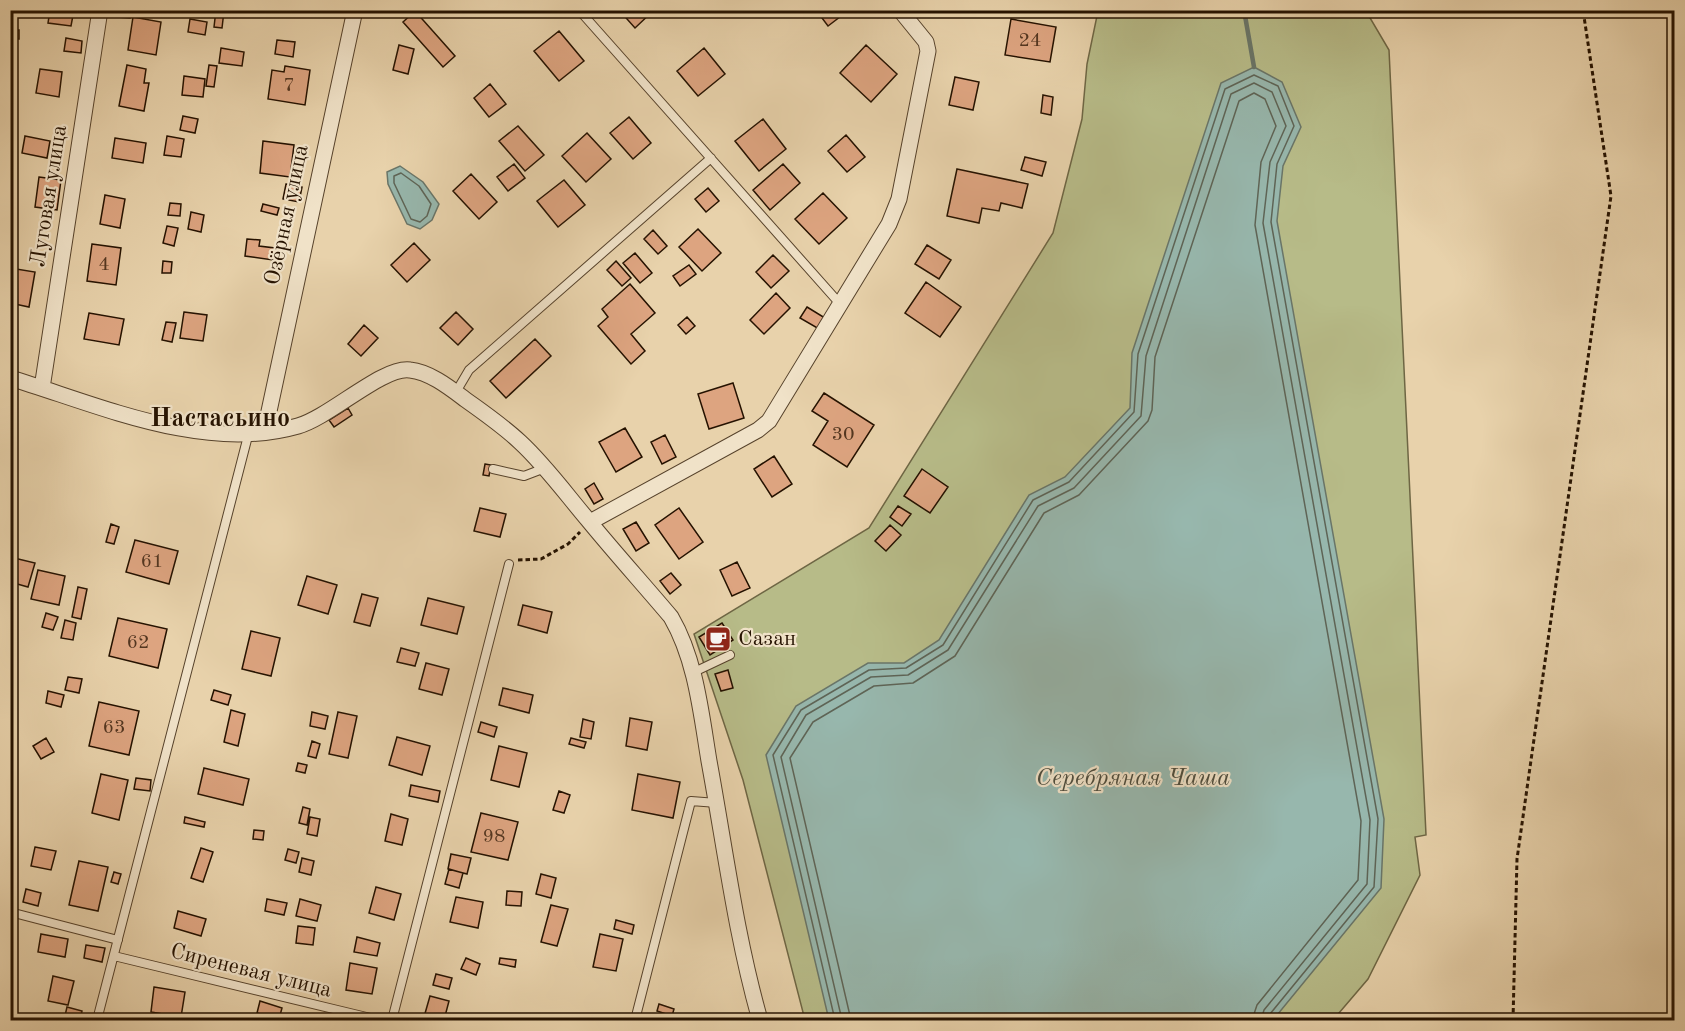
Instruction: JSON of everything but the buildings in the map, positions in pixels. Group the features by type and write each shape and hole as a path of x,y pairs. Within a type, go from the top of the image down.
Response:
{"street":[{"name":"Луговая улица","path":"42,388 100,10"},
{"name":"Озёрная улица","path":"265,430 355,10"},
{"path":"590,522 758,430 769,421 841,304 895,210 927,62 926,42 900,10"},
{"path":"11,379 162,425 196,431 249,432 298,426 327,413 388,374 400,370 420,372 456,392 519,441 545,468 671,617 682,636 692,673 717,803 742,951 760,1020"}],"lane":[{"path":"579,10 841,304"},
{"path":"456,392 469,370 711,158"},
{"path":"97,1020 249,432"},
{"path":"493,469 524,476 545,468"},
{"path":"392,1020 509,564"},
{"path":"692,673 730,655"},
{"path":"635,1020 691,801 717,803"},
{"path":"10,912 118,940"},
{"name":"Сиреневая улица","path":"114,956 379,1020"}],"path":[{"path":"1513,1020 1517,860 1611,196 1583,10"},
{"path":"509,564 522,559 541,559 568,544 590,522"}],"green space":[{"name":"Серебряная Чаша","path":"1098,11 1366,11 1389,50 1426,835 1415,837 1420,875 1368,979 1333,1020 805,1020 743,780 694,634 869,528 1053,233 1082,119 1087,64"}],"water":[{"name":"Серебряная Чаша","path":"1254,67 1282,82 1301,127 1283,166 1277,221 1384,819 1381,888 1273,1020 829,1020 766,755 796,706 868,663 904,663 939,640 1029,495 1065,477 1130,408 1132,353 1221,83"},
{"path":"400,166 423,182 439,204 432,220 420,229 407,224 388,184 387,172"}],"waterway":[{"path":"1244,10 1254,67"}],"place":[{"name":"Сазан","path":"718,639"}],"district":[{"name":"Настасьино","path":"220,419"}]}
